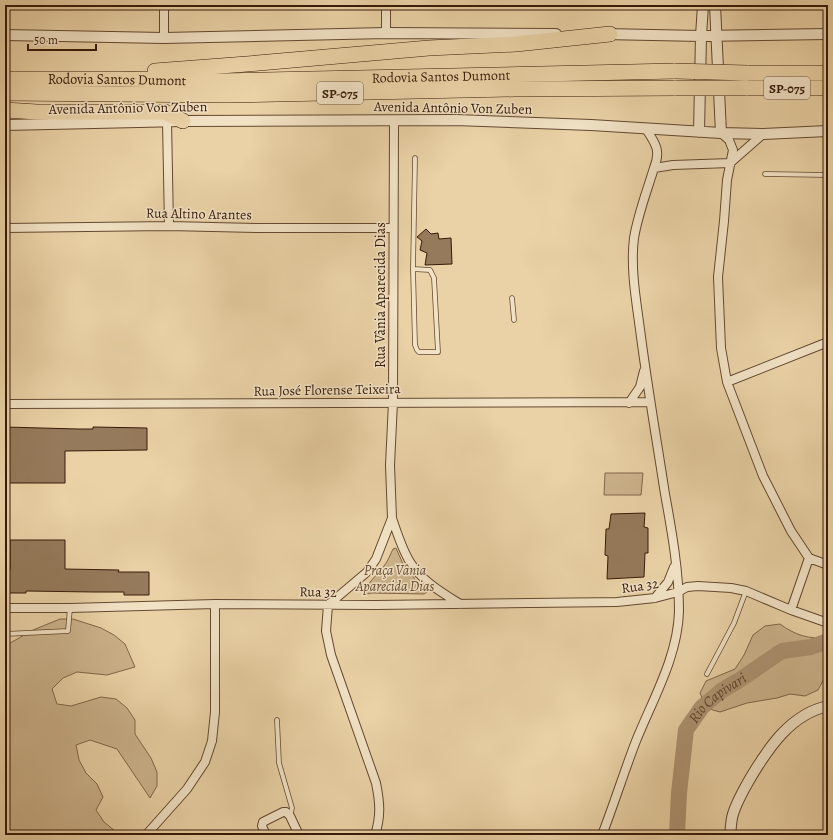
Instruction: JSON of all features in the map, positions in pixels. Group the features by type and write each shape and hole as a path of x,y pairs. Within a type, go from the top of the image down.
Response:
{"highway":[{"path":"120,79 142,71 166,71 429,48 516,44 610,34"},
{"name":"Rodovia Santos Dumont","path":"5,79 222,81 518,74 597,74 675,71 828,73"},
{"name":"Rodovia Santos Dumont","path":"5,93 227,95 507,89 828,88"},
{"path":"5,110 51,112 151,111 164,112 183,121"}],"street":[{"path":"164,5 164,38"},
{"path":"386,5 386,33"},
{"path":"699,132 703,5"},
{"path":"716,5 721,133 729,140 732,146 718,277 721,348 727,382 763,476 790,531 809,558 828,564"},
{"path":"5,35 164,38 386,33 701,36 828,34"},
{"name":"Rua Vânia Aparecida Dias","path":"394,120 392,402 390,465 392,518 410,561 422,577 435,588 460,604"},
{"name":"Avenida Antônio Von Zuben","path":"5,125 167,121 456,120 590,125 646,130 721,133 763,134 828,131"},
{"path":"167,121 169,226"},
{"path":"602,835 636,741 666,668 677,635 679,611 669,518 650,402 632,264 634,238 638,217 658,159 658,150 654,141 646,130"},
{"path":"654,168 673,165 730,163 763,134"},
{"name":"Rua Altino Arantes","path":"5,228 169,226 258,228 393,228"},
{"path":"727,382 828,342"},
{"path":"629,403 640,387 645,366"},
{"name":"Rua José Florense Teixeira","path":"5,404 650,402"},
{"name":"Rua Vânia Aparecida Dias","path":"328,606 367,572 376,559 392,518"},
{"path":"791,610 809,558"},
{"path":"655,598 668,582 675,564"},
{"name":"Rua 32","path":"5,608 70,608 215,604 328,606 617,602 655,598 678,592 687,587 698,586 731,588 746,591 791,610 828,623"},
{"path":"146,835 187,789 205,762 212,741 215,712 215,604"},
{"path":"328,606 326,631 331,655 376,783 380,808 379,820 375,835"},
{"path":"730,835 733,814 743,791 770,747 779,736 797,720 813,710 828,706"},
{"path":"266,835 262,826 263,822 283,812 286,812 290,816 299,835"}],"lane":[{"path":"413,269 430,270 434,278 438,352 419,352 415,345 413,269 415,158"},
{"path":"765,174 828,175"},
{"path":"512,298 514,320"},
{"path":"707,674 734,623 746,591"},
{"path":"5,634 68,630 70,608"},
{"path":"277,720 279,764 292,808 290,816"}],"green space":[{"path":"605,473 643,473 641,495 604,495"},
{"name":"Praça Vânia Aparecida Dias","path":"396,548 403,564 411,572 417,584 427,592 424,594 372,593 363,595 369,583 388,560 393,549"},
{"path":"60,619 73,619 101,628 114,635 125,644 135,667 107,675 77,672 63,678 52,689 57,704 71,706 101,697 116,699 127,708 135,720 135,734 151,758 157,772 157,786 150,798 117,749 90,740 76,745 79,760 86,773 97,784 103,797 96,810 104,822 115,831 117,835 5,835 5,646 33,630"},
{"path":"780,624 802,636 815,638 828,637 828,660 825,677 818,690 805,696 790,694 777,698 747,703 720,712 706,708 700,693 706,681 735,669 744,655 753,635 765,626"}],"building":[{"path":"426,229 431,234 438,233 439,239 451,238 452,264 425,265 427,253 420,250 422,241 417,237"},
{"path":"5,427 78,429 93,429 93,427 147,428 147,450 65,451 65,483 9,483 9,450 5,450"},
{"path":"645,513 644,527 648,528 648,553 645,553 644,577 607,579 608,556 605,555 606,529 609,529 611,514"},
{"path":"10,540 65,540 65,569 149,572 149,595 124,595 124,592 26,591 26,593 5,593 5,570 10,570"}],"waterway":[{"name":"Rio Capivari","path":"677,835 679,793 686,730 702,707 721,691 782,651 811,647 828,641"}]}
